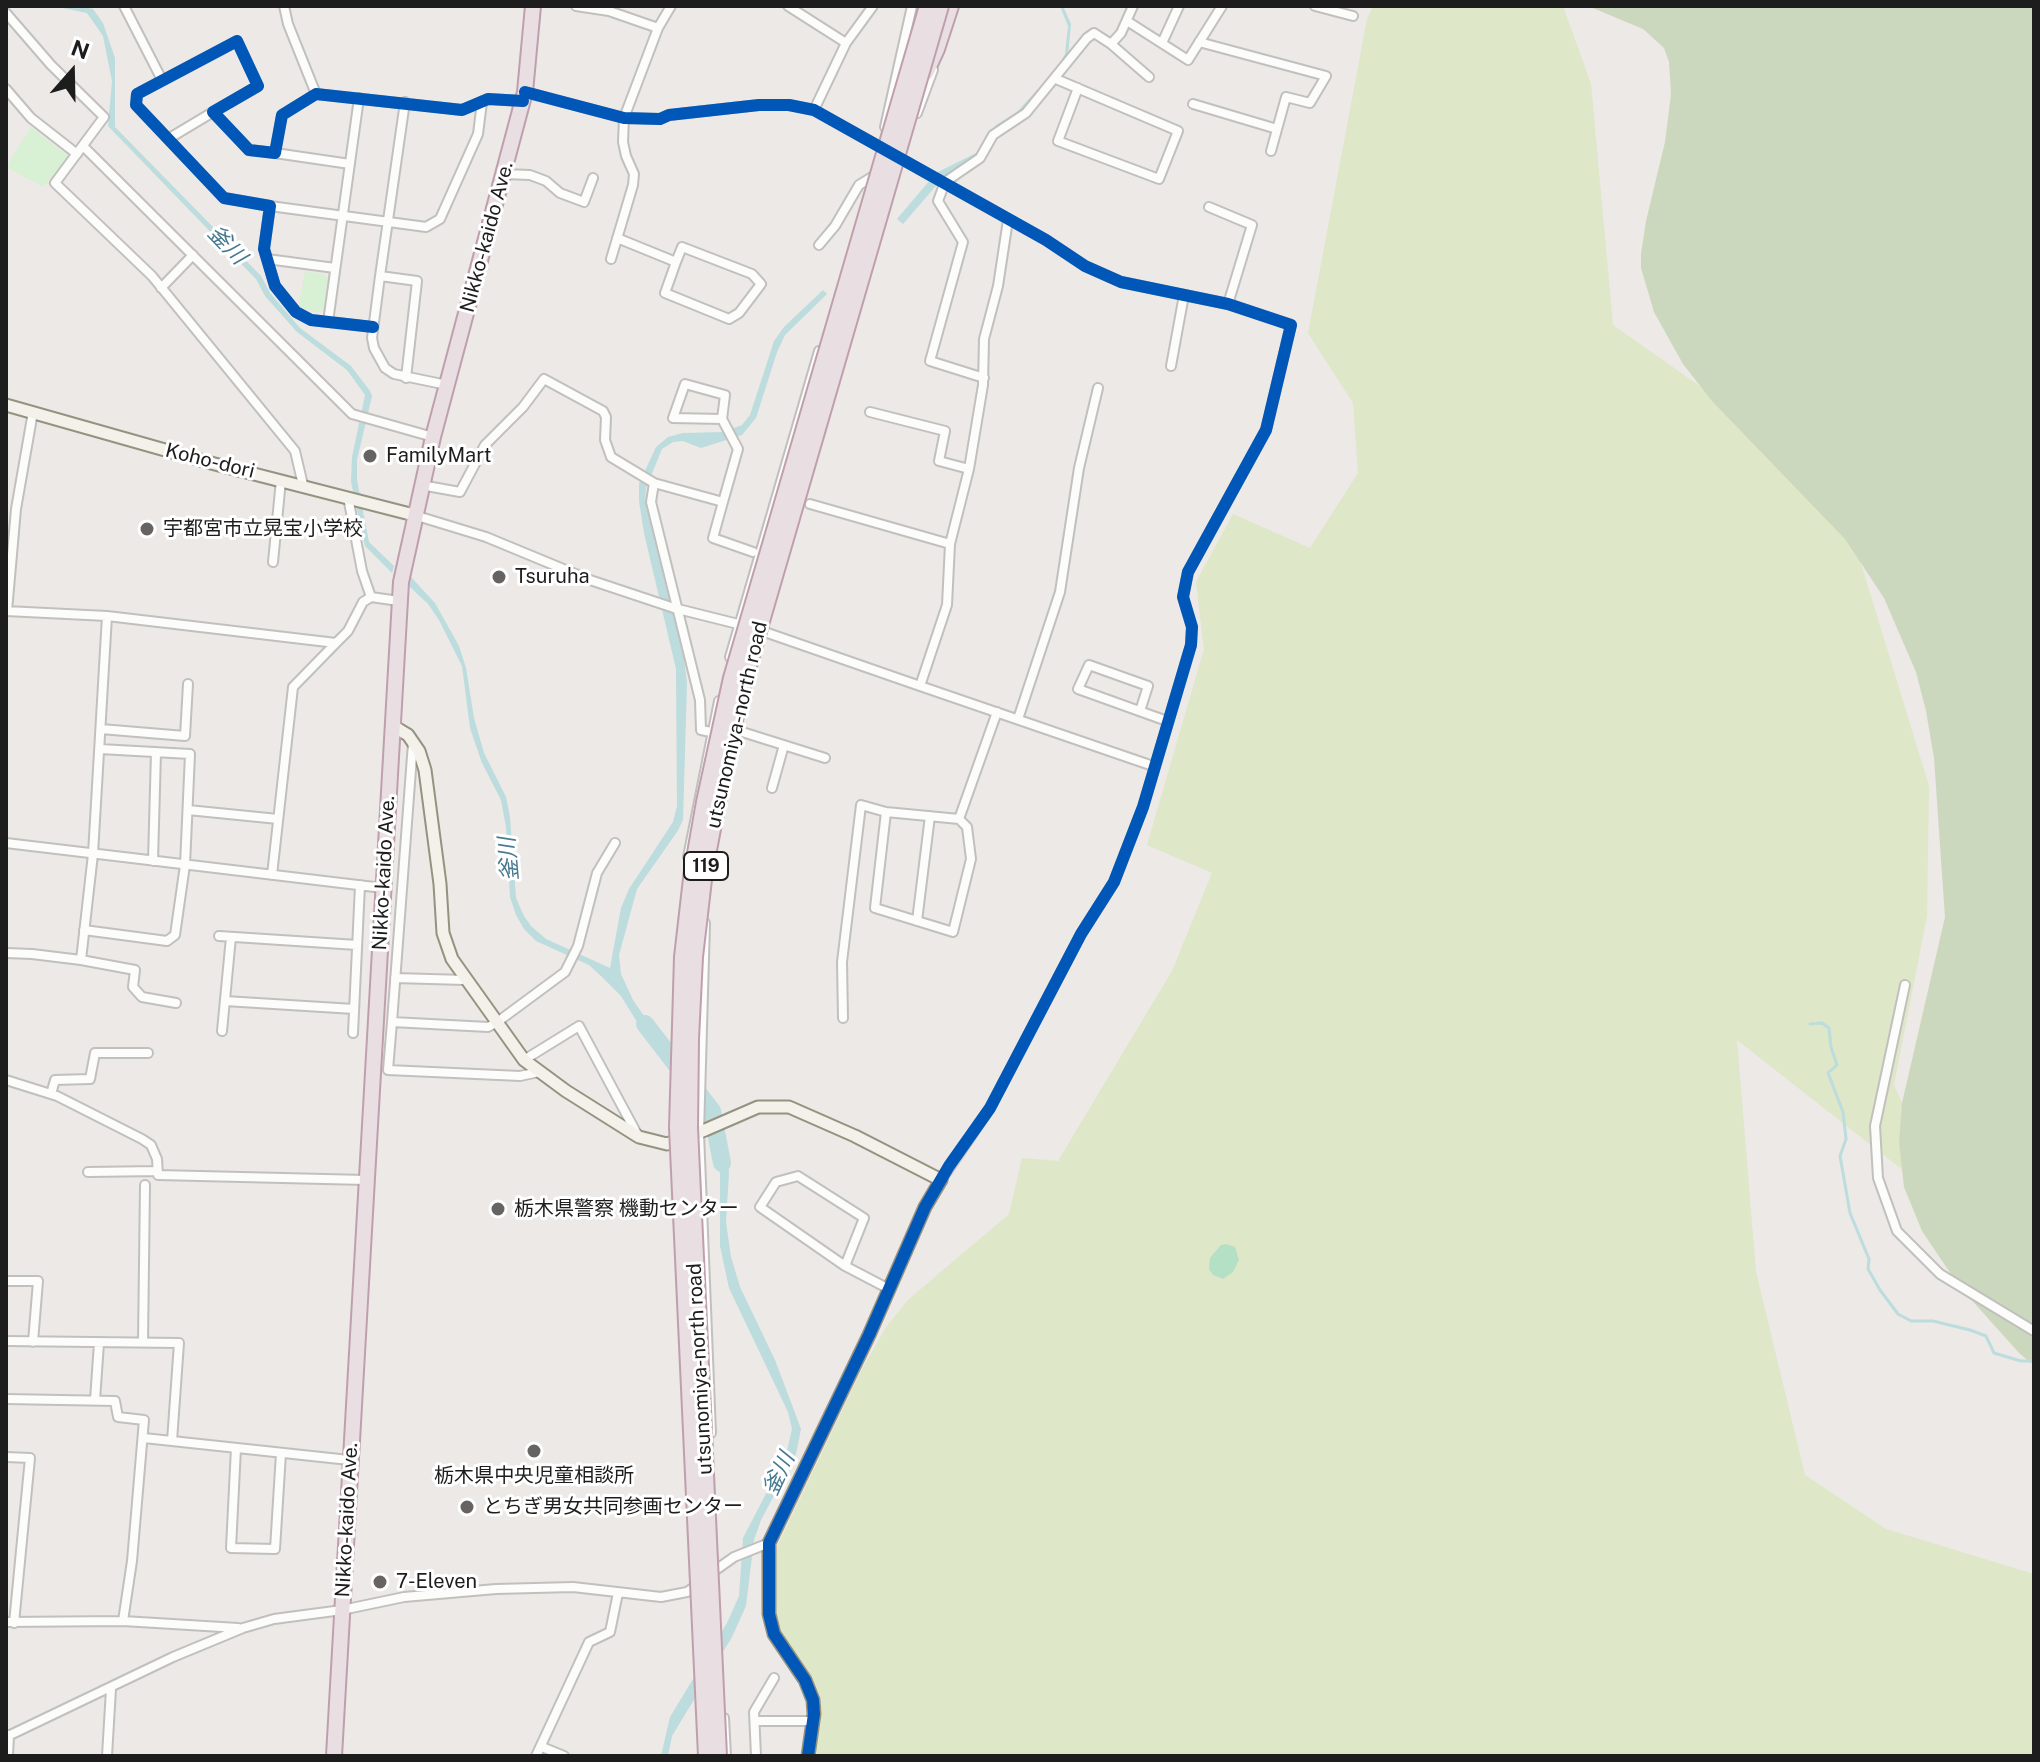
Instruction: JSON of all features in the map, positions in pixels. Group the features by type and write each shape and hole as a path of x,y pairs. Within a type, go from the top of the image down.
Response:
{"highway":[{"name":"Nikko-kaido Ave.","path":"334,1756 399,601 421,485 524,96 533,6"},
{"path":"917,41 920,6"},
{"name":"utsunomiya-north road","path":"703,1756 677,1128 681,970 692,870 731,678 927,6"},
{"name":"utsunomiya-north road","path":"719,1756 690,1128 695,957 705,871 744,683 941,6"},
{"path":"913,102 937,49 951,6"}],"street":[{"path":"124,6 162,80"},
{"path":"284,6 316,94"},
{"path":"576,6 610,9 658,28"},
{"path":"611,259 634,174 626,156 622,128 624,118 658,28 671,6"},
{"path":"788,6 846,43"},
{"path":"814,110 846,43 873,6"},
{"path":"703,1756 692,1589 673,1142 676,968 681,911 691,829 738,624 881,148 912,6"},
{"path":"726,1756 716,1570 702,1132 705,914 726,784 764,631 901,159 958,6"},
{"path":"1111,44 1133,6"},
{"path":"1162,43 1179,6"},
{"path":"1127,21 1188,60 1222,6"},
{"path":"1315,6 1353,16"},
{"path":"6,13 51,65 104,117 55,183 161,288 295,451 303,485"},
{"path":"984,378 930,361 963,242 938,201 945,182 980,158 993,135 1026,113 1094,33 1149,77"},
{"path":"168,139 258,86 237,41 137,94 136,105 168,139 224,198 426,227 440,219 478,134 482,102"},
{"path":"1199,42 1326,76 1310,103 1286,97 1271,151"},
{"path":"1056,79 1078,88 1178,131 1159,179 1058,141 1078,88"},
{"path":"6,89 31,118 80,150 193,255 309,373 364,419 433,437"},
{"path":"275,153 282,115 316,94 462,110 488,99 524,96 624,118 660,119 669,115 759,105 789,105 814,110 1046,240 1085,266 1121,282 1228,304 1291,325 1266,430 1188,572 1183,597 1192,627 1191,645 1143,807 1114,882 1081,934 990,1108 925,1207 889,1289 764,1545 769,1614 774,1634 810,1689 813,1700 808,1756"},
{"path":"328,322 359,98"},
{"path":"405,102 373,327 374,348 385,368 406,378 447,385"},
{"path":"1193,104 1277,129"},
{"path":"213,112 249,150 350,164"},
{"path":"504,174 530,175 546,181 560,193 584,202 593,178"},
{"path":"819,245 835,226 859,185 872,177"},
{"path":"270,206 264,249 275,286 296,312 311,320 373,327"},
{"path":"1209,207 1252,225 1228,304"},
{"path":"920,686 947,605 950,544 969,469 984,378 984,339 998,286 1008,220"},
{"path":"617,238 676,262"},
{"path":"682,247 752,274 761,284 739,313 729,319 665,293 676,262 682,247"},
{"path":"161,288 193,255"},
{"path":"267,259 335,268"},
{"path":"380,276 417,281 406,378"},
{"path":"1171,366 1184,295"},
{"path":"421,485 460,492 485,445 523,407 544,379 603,411 606,417 605,440 611,457 654,483 723,502"},
{"path":"722,419 673,418 685,384 725,395 722,419 738,449 713,538 753,552"},
{"path":"1018,719 1060,592 1079,468 1098,388"},
{"name":"Koho-dori","path":"6,405 181,455 414,515"},
{"path":"33,412 16,509 7,611 107,616 336,643"},
{"path":"870,412 945,431 939,461 969,469"},
{"path":"273,562 281,480"},
{"path":"654,483 651,502 700,700 701,730 711,732"},
{"path":"355,499 362,571 371,597"},
{"path":"810,504 950,544"},
{"path":"6,508 16,509"},
{"path":"414,515 486,537 590,580 678,609 764,631 1153,766"},
{"path":"272,875 293,687 348,631 363,602 371,597 399,601"},
{"path":"81,960 93,854 107,616"},
{"path":"1140,711 1148,686 1089,665 1078,689 1167,721"},
{"path":"101,729 185,736 188,684"},
{"path":"959,819 997,712"},
{"path":"393,726 408,735 419,751 425,770 443,933 452,959 524,1060 639,1137 667,1144 758,1107 789,1107 855,1136 941,1180"},
{"path":"739,731 825,758"},
{"path":"413,742 388,1070 520,1076 539,1072"},
{"path":"772,788 784,745"},
{"path":"84,930 167,941 175,935 185,865 190,754 100,749"},
{"path":"153,861 156,752"},
{"path":"843,1018 842,962 861,805 886,812 959,819 967,827 971,859 953,932 875,908 886,812"},
{"path":"188,810 278,819"},
{"path":"917,921 930,816"},
{"path":"6,843 383,888"},
{"path":"392,1022 480,1027 496,1023 565,972 578,946 597,873 615,843"},
{"path":"353,1033 360,885"},
{"path":"219,936 357,945"},
{"path":"222,1031 231,937"},
{"path":"6,953 81,960 135,970 133,987 142,997 176,1003"},
{"path":"395,978 465,980"},
{"path":"1905,985 1875,1126 1878,1178 1897,1231 1940,1274 2034,1331"},
{"path":"225,1001 354,1009"},
{"path":"524,1060 579,1026 639,1137"},
{"path":"51,1094 55,1080 90,1079 95,1053 148,1053"},
{"path":"6,1080 51,1094 151,1145 157,1159 158,1175 366,1180"},
{"path":"88,1172 157,1171"},
{"path":"845,1266 864,1218 798,1176 776,1182 760,1207 845,1266 889,1289"},
{"path":"143,1342 145,1185"},
{"path":"6,1281 38,1281 33,1342"},
{"path":"6,1341 179,1343 172,1441"},
{"path":"95,1400 99,1343"},
{"path":"6,1399 115,1401 118,1417 144,1420 132,1561 123,1621"},
{"path":"144,1438 349,1460"},
{"path":"236,1448 231,1548 275,1549 281,1453"},
{"path":"6,1457 30,1458 10,1622 123,1621 243,1628"},
{"path":"8,1756 7,1736 173,1657 243,1628 274,1619 342,1610 404,1597 496,1589 573,1587 661,1597 687,1592 734,1557 764,1545"},
{"path":"536,1756 589,1642 610,1632 618,1593"},
{"path":"756,1756 754,1712 774,1678"},
{"path":"107,1756 111,1689"},
{"path":"755,1721 813,1721"},
{"path":"542,1747 564,1756"}],"green space":[{"path":"1373,6 1563,6 1591,84 1613,325 1836,482 1929,786 1927,916 1894,1085 1950,1207 1737,1040 1756,1272 1805,1475 1886,1529 2034,1574 2034,1756 814,1756 817,1708 813,1684 795,1659 776,1620 775,1551 862,1369 887,1326 909,1299 1009,1214 1022,1158 1058,1161 1172,971 1212,873 1147,845 1204,649 1196,582 1233,514 1310,548 1358,473 1353,403 1308,333 1367,19"},
{"path":"1588,6 2034,6 2034,1365 2020,1354 1959,1286 1922,1231 1904,1187 1899,1142 1902,1103 1945,917 1934,758 1916,672 1884,598 1845,539 1712,401 1683,364 1654,312 1641,268 1641,254 1665,142 1671,94 1669,62 1664,48 1643,29"},
{"path":"31,127 69,157 43,187 6,167"},
{"path":"305,271 328,278 324,309 319,312 302,309 299,305"},
{"path":"1221,1245 1235,1247 1239,1260 1233,1272 1223,1279 1213,1275 1209,1269 1210,1258"}],"water":[{"path":"53,6 93,9 103,23 115,58 115,127 261,276 270,293 300,328 351,366 370,391 372,396 357,460 357,480 369,542 394,566 392,573 365,546 351,482 352,457 365,395 347,370 297,332 265,296 256,279 108,126 112,81 103,36 87,13"},
{"path":"1060,6 1063,6 1071,24 1068,55 1061,68 1024,112 978,154 935,187 903,224 897,219 936,173 976,153 996,125 1017,112 1057,68 1065,54 1068,26"},
{"path":"823,290 827,294 785,335 756,418 742,435 701,448 683,441 673,442 662,449 646,488 645,501 684,658 687,683 683,820 637,889 619,955 621,974 633,1000 662,1042 653,1048 621,996 602,977 589,965 536,941 516,915 510,897 506,827 501,800 482,763 470,728 462,666 439,620 409,586 411,577 435,603 459,646 484,753 506,797 516,898 524,916 546,939 610,968 621,908 629,889 673,822 677,806 676,669 644,533 639,484 656,447 668,437 683,433 724,432 742,425 750,415 774,341 784,327"},
{"path":"725,1137 729,1173 726,1222 731,1257 740,1287 775,1360 801,1429 796,1454 761,1520 754,1540 746,1606 732,1637 672,1736 668,1756 661,1756 670,1717 727,1623 739,1596 743,1538 786,1455 792,1429 788,1412 729,1288 720,1246 720,1168 716,1140"}],"waterway":[{"path":"1810,1024 1822,1023 1829,1028 1837,1065 1828,1073 1843,1112 1846,1139 1840,1156 1850,1213 1869,1259 1868,1269 1880,1290 1898,1314 1911,1321 1933,1321 1970,1330 1986,1336 1994,1353 2021,1361 2034,1361"},
{"name":"釜川","path":"645,1024 712,1111 722,1163"}],"cycle path":[{"path":"373,327 311,320 296,312 275,286 264,249 270,206 224,198 136,105 137,94 237,41 258,86 213,112 249,150 275,153 282,115 316,94 462,110 488,99 523,101"},
{"path":"525,92 624,118 660,119 669,115 759,105 789,105 814,110 1046,240 1085,266 1121,282 1228,304 1291,325 1266,430 1188,572 1183,597 1192,627 1191,645 1143,807 1114,882 1081,934 990,1108 949,1166 925,1207 869,1335 769,1543 769,1614 774,1634 805,1680 813,1700 808,1756"}],"place":[{"name":"FamilyMart","path":"370,456"},
{"name":"宇都宮市立晃宝小学校","path":"147,529"},
{"name":"Tsuruha","path":"499,577"},
{"name":"栃木県警察 機動センター","path":"498,1209"},
{"name":"栃木県中央児童相談所","path":"534,1451"},
{"name":"とちぎ男女共同参画センター","path":"467,1507"},
{"name":"7-Eleven","path":"380,1582"}]}
